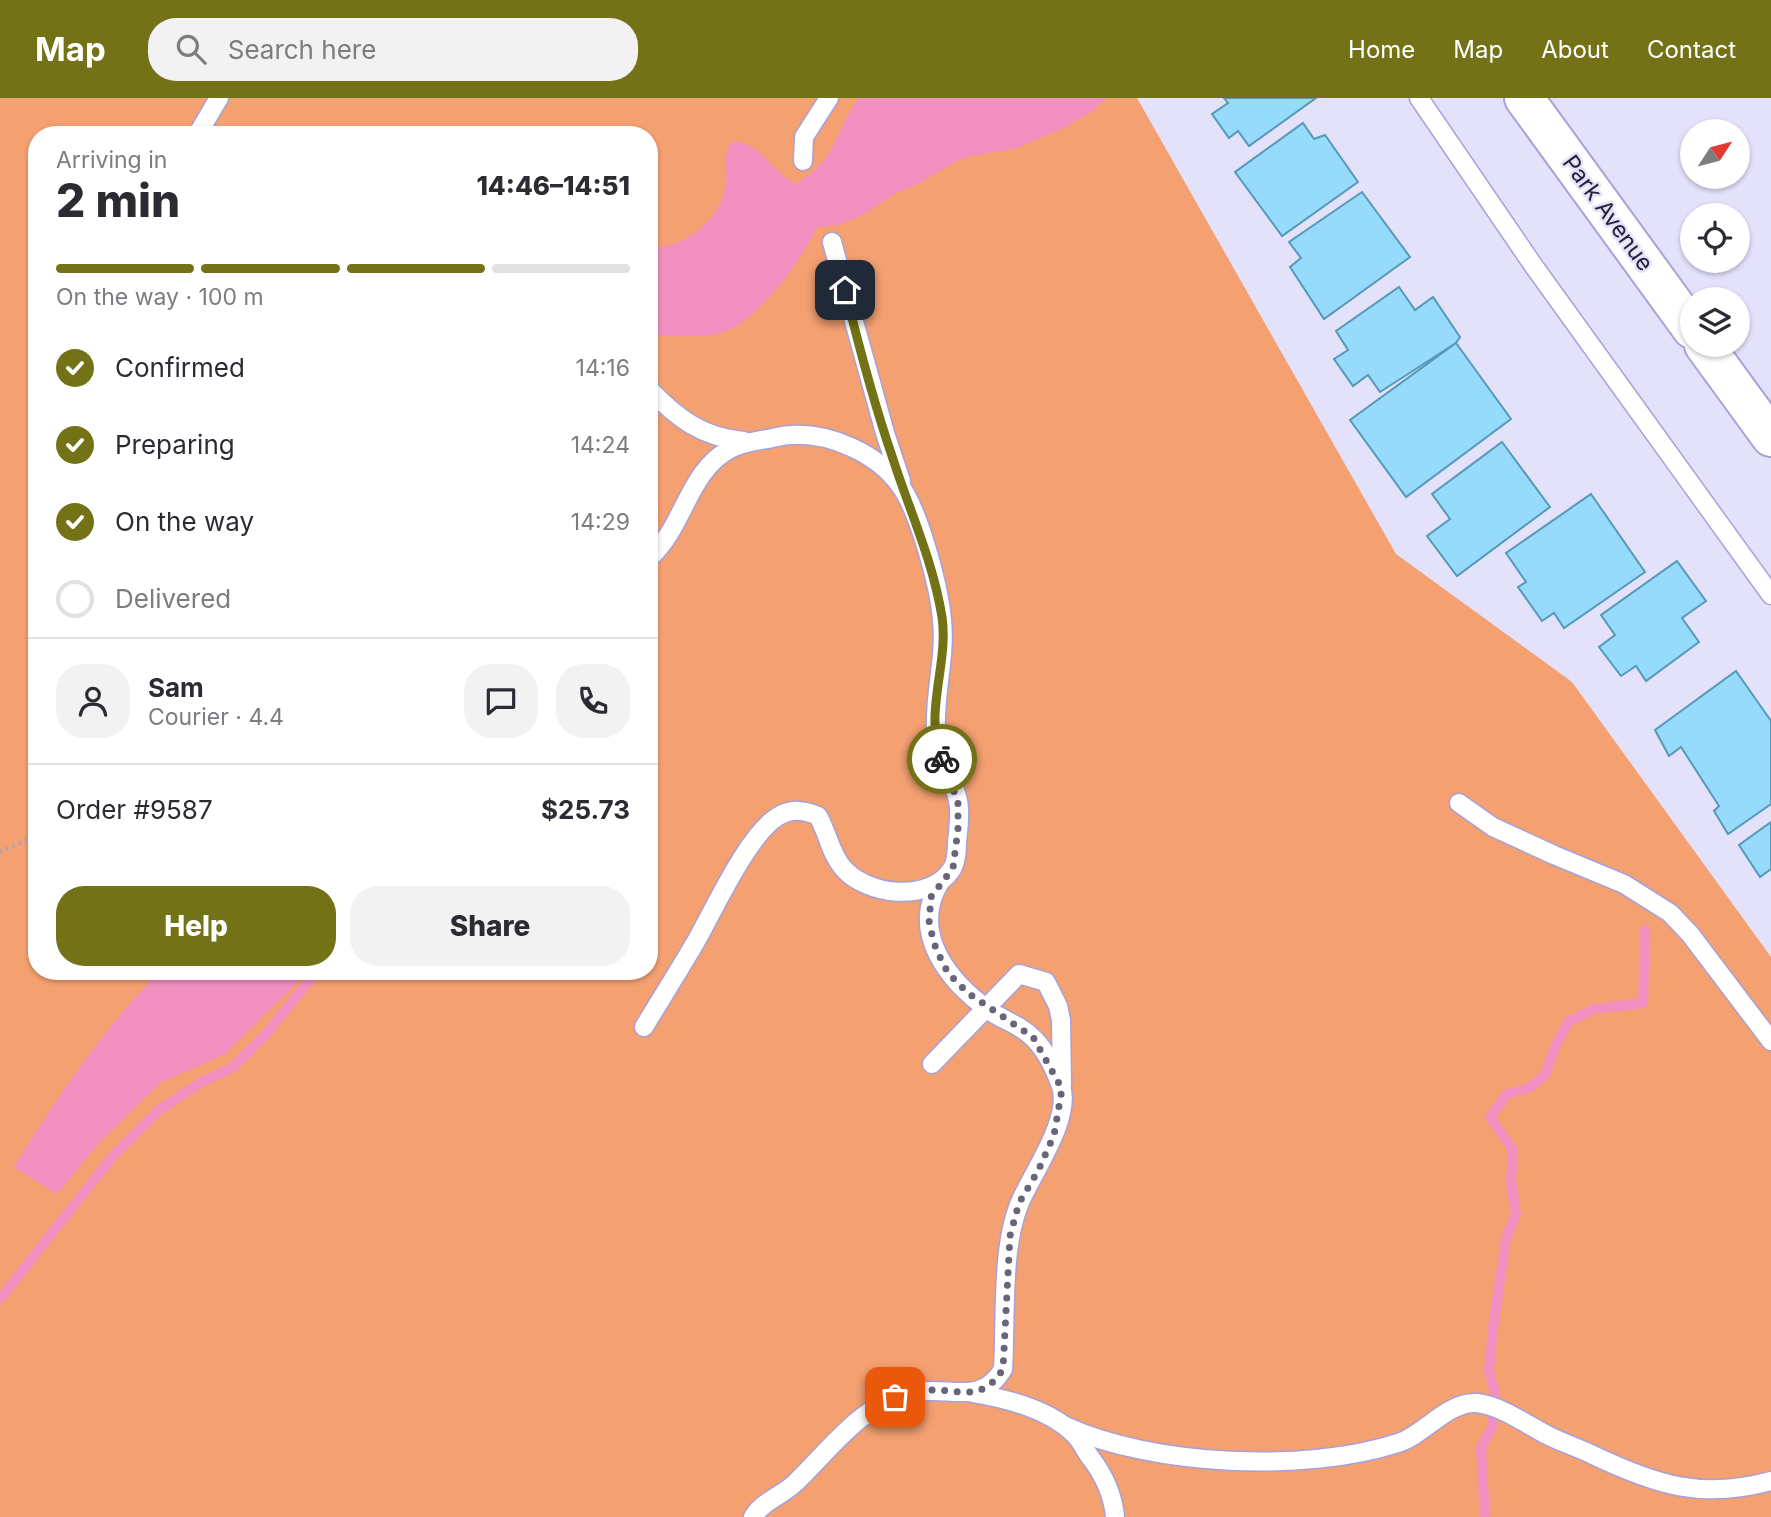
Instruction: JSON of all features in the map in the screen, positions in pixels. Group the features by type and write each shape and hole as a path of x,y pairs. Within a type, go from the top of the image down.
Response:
{"street":[{"name":"Park Avenue","path":"1524,98 1680,312"},
{"path":"1713,357 1771,437"}],"lane":[{"path":"202,126 219,98"},
{"path":"803,161 804,137 829,98"},
{"path":"1419,98 1518,244 1771,595"},
{"path":"832,242 887,442 926,549 942,618 944,654 936,710 936,733 939,751 958,802 953,868 931,897 929,911 936,949 948,973 985,1006 1033,1037 1062,1089"},
{"path":"658,398 702,432 724,440 749,441 789,435 836,441 863,454 891,475 908,498"},
{"path":"658,550 664,544 709,465 709,442 702,432"},
{"path":"709,465 729,449 749,441"},
{"path":"1459,803 1502,831 1624,884 1670,913 1690,934 1771,1041"},
{"path":"644,1027 748,852 764,828 777,817 792,811 806,810 818,816 836,858 846,871 873,886 910,892 929,888 940,882"},
{"path":"932,1064 985,1006 1019,974 1046,982 1058,1006 1062,1089 1054,1135 1038,1171 1019,1203 1010,1236 1003,1369 1013,1393 1030,1408"},
{"path":"973,1393 990,1386 1003,1369"},
{"path":"753,1517 763,1504 792,1486 862,1417 895,1397 926,1390 973,1393 1011,1401 1104,1441 1181,1455 1256,1461 1304,1460 1384,1448 1405,1441 1455,1408 1469,1403 1481,1404 1520,1419 1567,1445 1663,1484 1704,1491 1771,1482"},
{"path":"1065,1426 1076,1436 1103,1477 1111,1492 1115,1517"}],"path":[{"path":"0,852 28,839"}],"shaded area":[{"path":"0,98 1137,98 1396,554 1572,682 1771,957 1771,1517 0,1517"},
{"path":"859,98 1106,98 1094,110 1066,127 1017,148 962,158 918,184 896,193 861,216 838,225 817,227 780,285 754,312 729,330 702,336 658,334 658,247 686,238 707,223 715,213 725,189 725,160 732,142 741,142 757,151 795,184 820,165"},
{"path":"151,980 298,980 225,1054 160,1083 99,1143 57,1194 14,1167 81,1065"}],"building":[{"path":"1224,98 1316,98 1249,146 1238,131 1229,138 1212,114 1228,103"},
{"path":"1303,123 1314,139 1325,135 1358,182 1282,236 1235,172"},
{"path":"1362,192 1410,257 1324,319 1290,267 1301,258 1289,242"},
{"path":"1399,287 1415,310 1433,297 1460,337 1456,343 1380,392 1368,375 1353,386 1334,359 1348,350 1336,331"},
{"path":"1456,343 1511,419 1406,497 1350,420"},
{"path":"1502,442 1550,507 1457,576 1427,536 1450,519 1432,494"},
{"path":"1591,494 1645,572 1564,628 1554,613 1542,621 1518,587 1526,582 1506,553"},
{"path":"1677,561 1706,601 1682,618 1699,642 1646,681 1636,666 1621,676 1599,647 1615,635 1601,615"},
{"path":"1736,671 1771,721 1771,804 1728,834 1714,811 1719,806 1681,747 1669,756 1655,730"},
{"path":"1771,822 1771,869 1760,877 1739,845"}],"waterway":[{"path":"1485,1517 1481,1448 1492,1427 1495,1393 1489,1371 1493,1328 1506,1238 1516,1214 1511,1182 1513,1150 1490,1117 1507,1094 1529,1088 1545,1075 1568,1022 1594,1009 1643,1003 1645,930"},
{"path":"0,1299 112,1157 159,1110 203,1081 232,1068 266,1034 310,980"}],"way so far":[{"path":"895,1397 926,1390 973,1393 984,1391 1003,1369 1010,1236 1019,1203 1038,1171 1054,1135 1062,1089 1041,1047 1033,1037 968,993 948,973 931,936 931,897 953,868 958,829 958,802 942,759"}],"route":[{"path":"845,290 893,461 926,549 942,618 944,654 936,710 936,733 942,759"}]}
